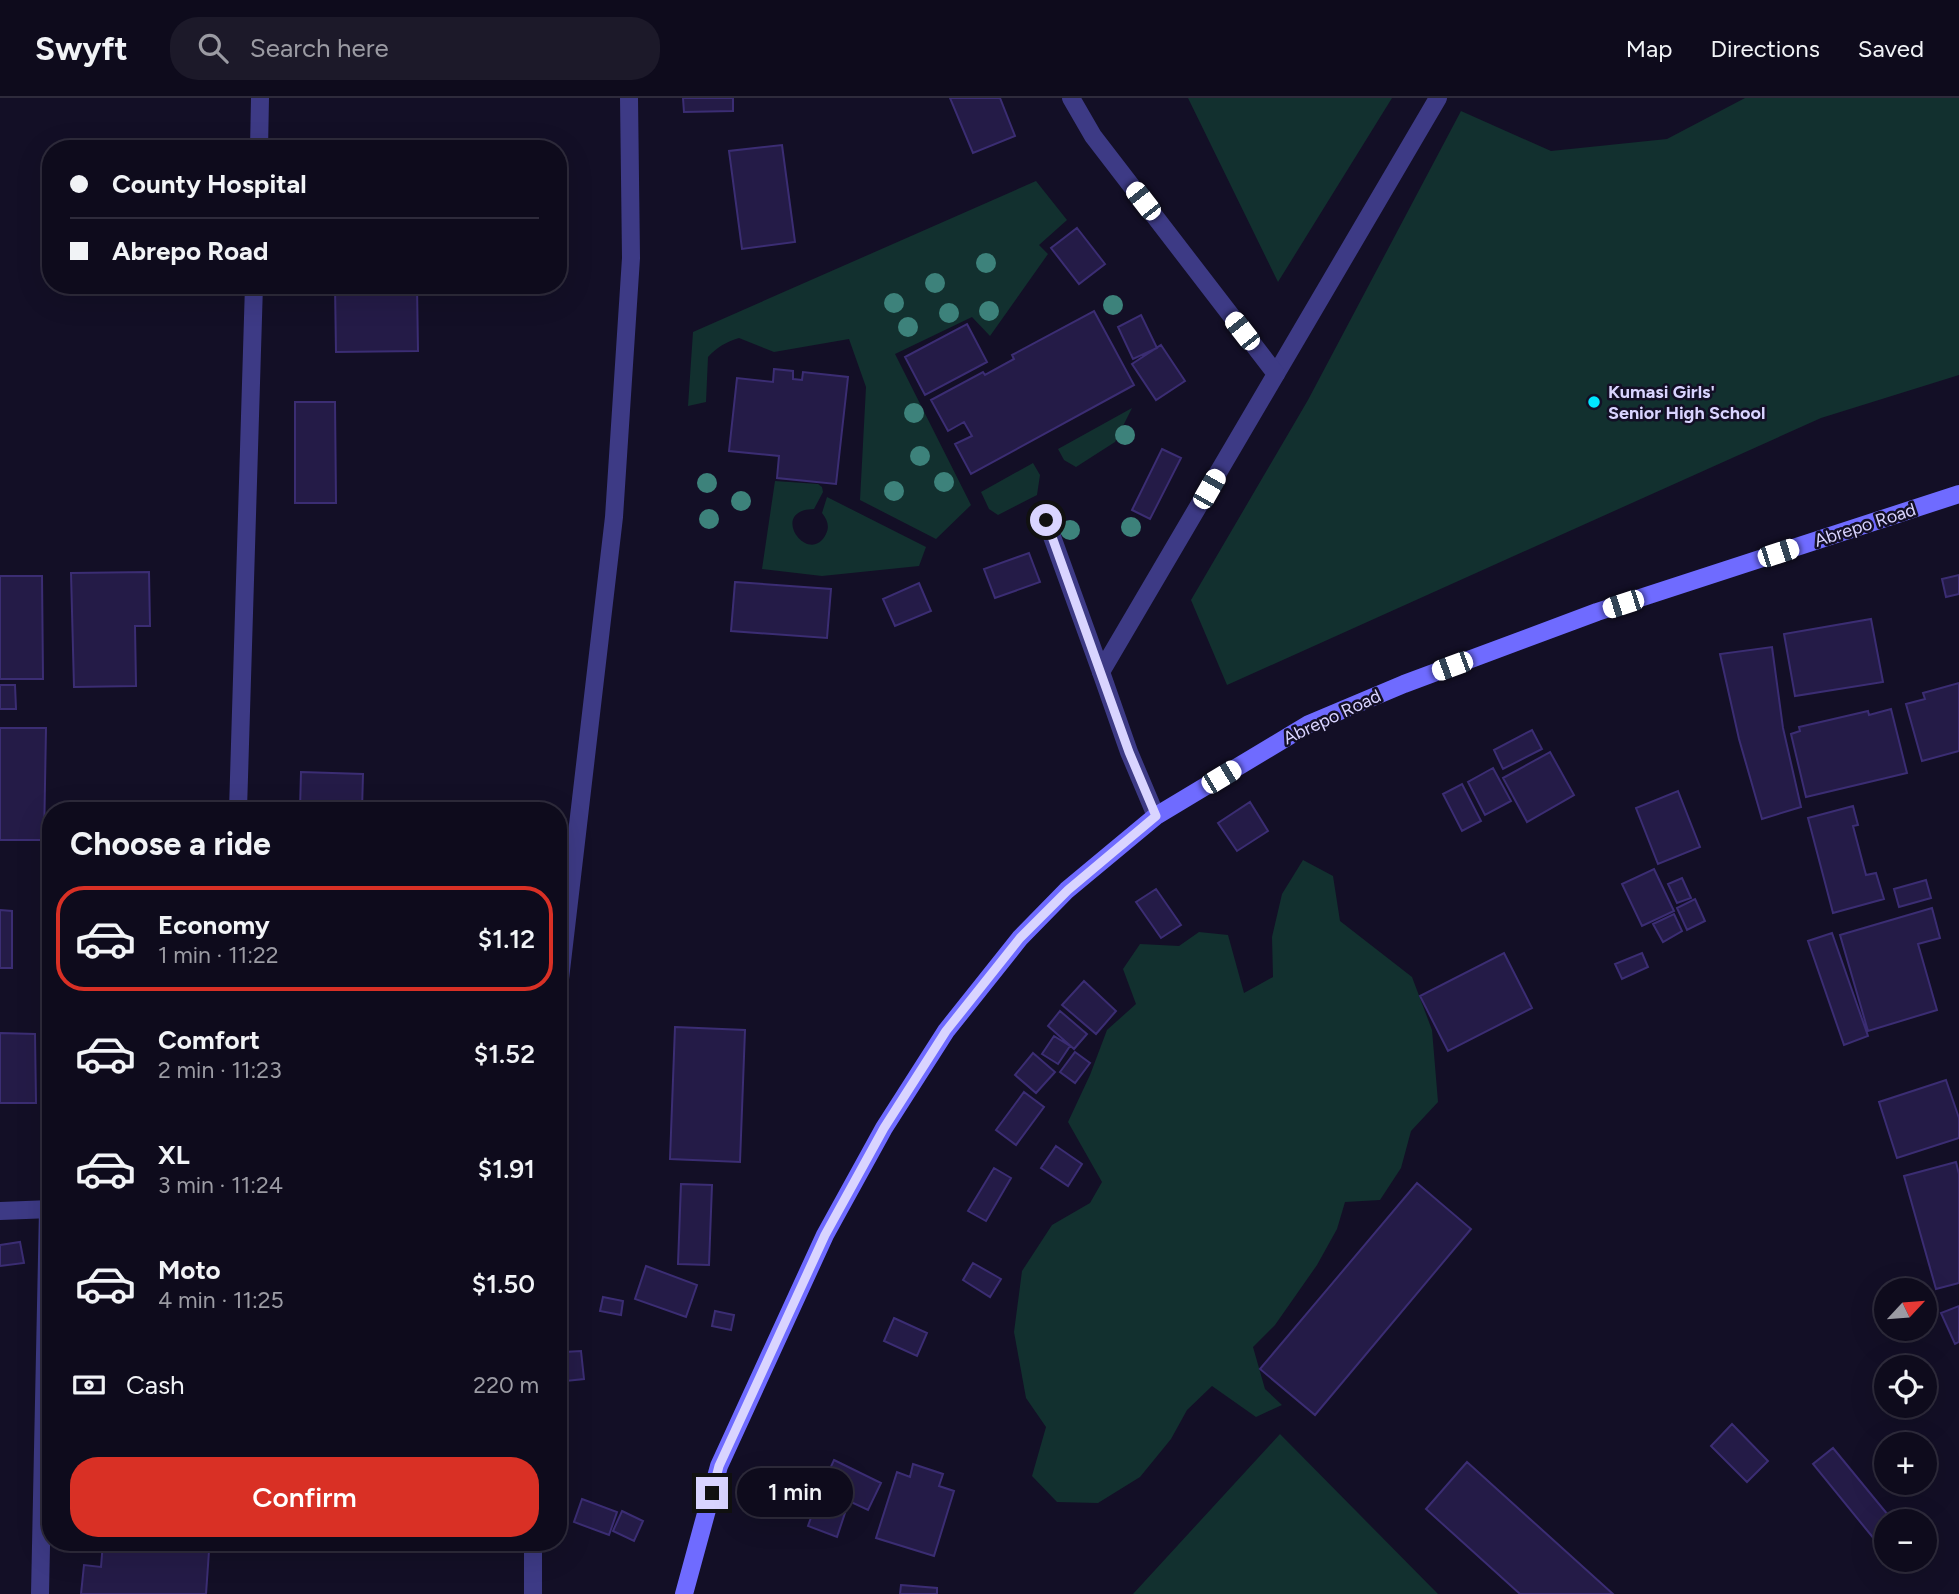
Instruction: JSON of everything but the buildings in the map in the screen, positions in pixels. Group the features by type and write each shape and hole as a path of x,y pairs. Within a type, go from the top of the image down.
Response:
{"main road":[{"name":"Abrepo Road","path":"684,1594 719,1466 825,1235 884,1128 946,1031 1020,938 1068,890 1156,816 1309,724 1404,684 1597,612 1959,494"}],"street":[{"path":"259,140 260,98"},
{"path":"567,919 614,517 631,258 629,98"},
{"path":"1072,98 1093,136 1276,374"},
{"path":"1101,672 1438,98"},
{"path":"238,802 254,294"},
{"path":"1046,520 1129,752 1156,816"},
{"path":"0,1211 42,1209"},
{"path":"40,1594 42,1508"},
{"path":"533,1551 533,1594"}],"green space":[{"path":"1188,98 1392,98 1278,282"},
{"name":"Kumasi Girls' Senior High School","path":"1745,98 1959,98 1959,375 1821,418 1227,685 1191,600 1308,400 1461,111 1551,151 1667,139"},
{"path":"1036,181 1067,220 1039,245 1048,254 990,336 972,317 895,354 971,505 936,539 860,500 866,387 849,339 774,352 739,338 730,341 708,357 706,402 688,406 693,332"},
{"path":"1132,408 1115,442 1076,467 1064,460 1058,449"},
{"path":"1033,463 1040,475 1037,495 998,515 989,509 981,492"},
{"path":"775,481 818,484 822,487 823,492 814,509 800,512 794,518 796,535 802,541 810,545 819,543 826,534 828,528 822,513 827,497 926,547 919,566 822,576 762,569"},
{"path":"1303,860 1333,876 1340,921 1412,977 1432,1030 1438,1102 1411,1131 1401,1168 1380,1200 1345,1202 1337,1229 1317,1265 1275,1325 1253,1347 1265,1389 1282,1405 1256,1417 1212,1386 1187,1410 1171,1439 1140,1477 1098,1503 1057,1502 1032,1476 1046,1427 1026,1398 1014,1332 1022,1271 1052,1225 1090,1203 1102,1182 1068,1122 1107,1030 1136,1004 1123,969 1140,944 1179,946 1199,932 1228,935 1244,993 1273,977 1272,937 1282,894"},
{"path":"1280,1434 1438,1594 1133,1594"}],"place":[{"name":"Kumasi Girls' Senior High School","path":"1594,402"}],"route":[{"path":"712,1493 719,1466 825,1235 884,1128 946,1031 1020,938 1068,890 1156,816 1129,752 1046,520"}]}
